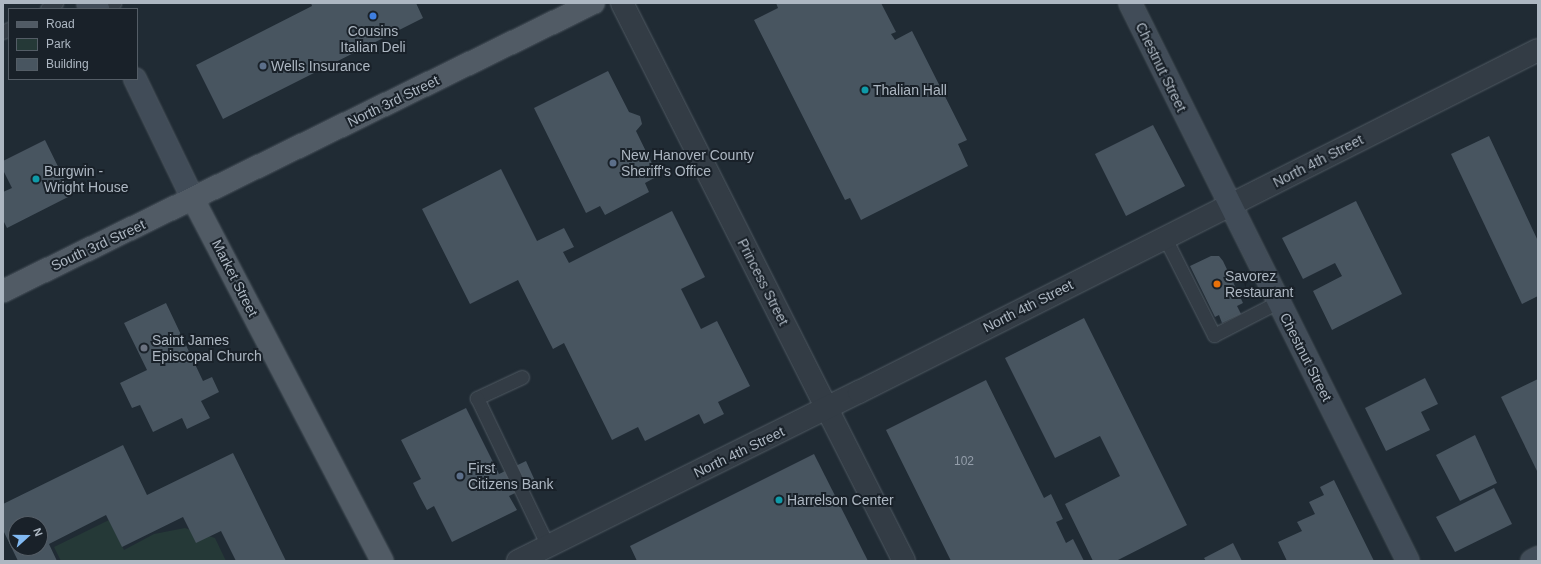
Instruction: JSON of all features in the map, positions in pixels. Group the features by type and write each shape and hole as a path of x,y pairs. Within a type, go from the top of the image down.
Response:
{"main road":[{"name":"North 3rd Street","path":"193,199 593,3"},
{"name":"South 3rd Street","path":"3,291 193,199"},
{"name":"Market Street","path":"193,199 382,561"}],"street":[{"path":"88,3 97,8"},
{"name":"Princess Street","path":"622,3 904,561"},
{"name":"Chestnut Street","path":"1130,3 1408,561"},
{"name":"North 4th Street","path":"518,561 827,408 1164,236 1230,205 1538,50"},
{"name":"Market Street","path":"135,80 193,199"},
{"path":"1532,561 1538,558"}],"lane":[{"path":"1164,236 1214,335 1278,302"},
{"path":"522,377 476,398 548,546"}],"green space":[{"path":"109,520 124,550 154,534 185,528 215,538 226,561 61,561 54,547"}],"building":[{"path":"311,3 416,3 423,18 223,119 196,65 312,6"},
{"name":"Thalian Hall","path":"776,3 881,3 896,32 891,34 895,40 912,31 967,140 958,144 968,166 861,220 850,198 845,200 754,20 778,8"},
{"path":"608,71 629,112 640,116 642,124 636,131 658,176 645,183 649,192 605,215 600,206 586,213 534,108"},
{"path":"1153,125 1185,186 1126,216 1095,154"},
{"path":"1489,136 1538,241 1538,296 1522,304 1451,154"},
{"name":"Burgwin - Wright House","path":"45,140 72,195 7,228 3,220 3,192 12,188 3,170 3,161"},
{"path":"501,169 537,241 564,228 574,247 563,252 569,263 672,211 705,277 681,289 701,329 717,321 750,386 718,402 724,414 704,424 699,414 645,441 638,427 612,440 564,343 553,349 518,280 470,304 422,209"},
{"path":"1356,201 1402,294 1332,330 1313,291 1342,276 1335,263 1303,279 1282,238"},
{"name":"Savorez Restaurant","path":"1211,256 1219,256 1223,261 1243,303 1237,306 1241,314 1222,323 1219,315 1215,317 1190,266"},
{"path":"166,303 203,381 212,377 219,392 201,401 210,418 187,429 182,418 153,432 140,405 132,408 120,383 147,370 124,323"},
{"path":"1084,318 1187,525 1116,561 1093,561 1065,504 1120,476 1100,436 1055,458 1005,358"},
{"path":"1425,378 1438,404 1421,412 1430,430 1386,451 1365,408"},
{"path":"1538,379 1538,473 1501,397"},
{"path":"986,380 1044,498 1051,494 1063,519 1056,522 1066,543 1073,539 1084,561 951,561 886,430"},
{"name":"First Citizens Bank","path":"466,408 499,474 526,461 536,483 509,496 517,510 452,542 434,506 427,510 413,483 421,479 401,440"},
{"path":"1475,435 1497,483 1460,501 1436,455"},
{"path":"123,445 147,495 233,453 286,561 236,561 221,531 196,543 183,517 122,547 106,515 49,544 57,561 18,561 16,556 48,556 48,516 8,516 8,540 3,530 3,504"},
{"name":"Harrelson Center","path":"814,454 868,561 637,561 630,546"},
{"path":"1334,480 1374,561 1287,561 1278,542 1302,531 1297,522 1315,514 1309,502 1324,495 1320,487"},
{"path":"1494,488 1512,524 1455,552 1436,517"},
{"path":"1233,543 1242,561 1206,561 1204,558"}],"place":[{"name":"Cousins Italian Deli","path":"373,16"},
{"name":"Wells Insurance","path":"263,66"},
{"name":"Thalian Hall","path":"865,90"},
{"name":"New Hanover County Sheriff's Office","path":"613,163"},
{"name":"Burgwin - Wright House","path":"36,179"},
{"name":"Savorez Restaurant","path":"1217,284"},
{"name":"Saint James Episcopal Church","path":"144,348"},
{"name":"First Citizens Bank","path":"460,476"},
{"name":"Harrelson Center","path":"779,500"}]}
